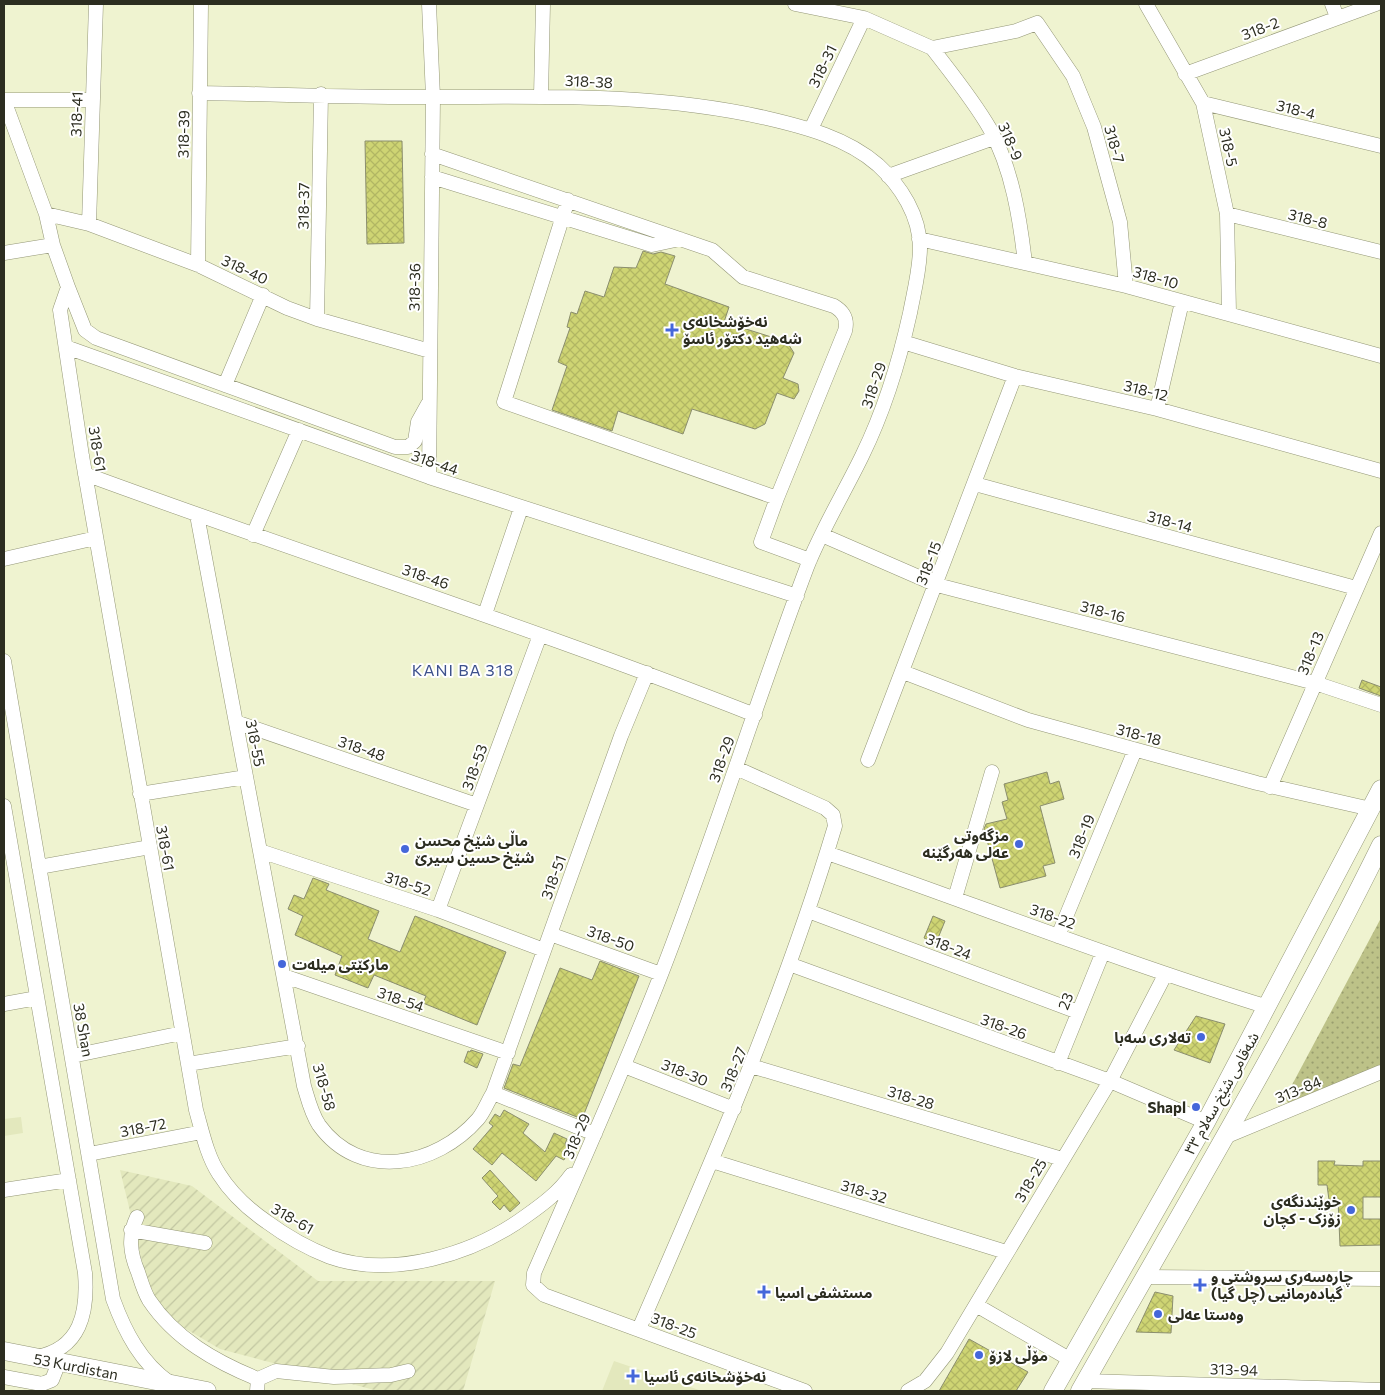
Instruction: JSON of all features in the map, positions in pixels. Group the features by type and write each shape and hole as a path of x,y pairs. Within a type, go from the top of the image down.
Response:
{"main road":[{"name":"شەقامی شێخ سەلام ٣٣","path":"1053,1391 1206,1122 1381,789"},
{"name":"شەقامی شێخ سەلام ٣٣","path":"1083,1386 1144,1277 1227,1136 1347,914 1381,845"},
{"name":"53 Kurdistan","path":"4,1352 207,1391"}],"street":[{"name":"318-41","path":"89,224 96,4"},
{"name":"318-39","path":"198,265 201,4"},
{"name":"318-36","path":"429,4 433,97 429,477"},
{"path":"541,96 543,4"},
{"path":"795,4 864,18 932,48"},
{"name":"318-5","path":"1146,4 1203,104 1227,214 1229,313"},
{"name":"318-2","path":"1185,74 1335,10 1376,4"},
{"name":"318-31","path":"810,129 864,18"},
{"name":"318-7","path":"932,48 1016,31 1037,23 1073,76 1094,127 1120,222 1126,286"},
{"name":"318-9","path":"932,48 978,111 1002,154 1017,210 1025,263"},
{"name":"318-38","path":"199,93 433,97 541,96 681,103 738,112 810,129 849,146 877,164 905,198 912,212 919,240"},
{"name":"318-37","path":"317,319 321,94"},
{"path":"92,100 4,100 46,214 53,245 85,330 96,338 396,447 408,447 415,441 418,422 430,401"},
{"name":"318-4","path":"1203,104 1381,146"},
{"path":"888,176 994,138"},
{"path":"432,154 712,250 743,277 834,306 845,316 846,331 777,498 761,542 810,560"},
{"path":"432,177 652,246 680,239"},
{"path":"568,200 504,402 777,498"},
{"name":"318-40","path":"46,214 89,224 198,265 287,308 317,319 430,351"},
{"name":"318-8","path":"1227,214 1381,252"},
{"name":"318-10","path":"919,240 1126,286 1381,356"},
{"name":"318-29","path":"533,1285 534,1273 624,1066 661,974 810,560 887,398 903,342 916,285 919,240"},
{"path":"4,253 53,245"},
{"name":"318-61","path":"68,287 60,310 85,474 196,1110 218,1174 256,1215 282,1234 329,1256 353,1262 378,1264 412,1262 448,1255 493,1237 529,1214 564,1186 588,1150"},
{"path":"225,385 263,295"},
{"path":"1157,409 1182,302"},
{"name":"318-12","path":"903,342 1015,376 1157,409 1381,471"},
{"name":"318-44","path":"66,347 429,477 797,596"},
{"name":"318-15","path":"868,760 937,585 1015,376"},
{"path":"253,535 299,430"},
{"name":"318-46","path":"85,474 198,516 485,614 647,672 755,715"},
{"name":"318-14","path":"975,484 1356,588"},
{"path":"485,614 521,508"},
{"name":"318-55","path":"198,516 284,976"},
{"name":"318-13","path":"1270,787 1381,533"},
{"name":"318-16","path":"822,535 937,585 1315,683 1381,705"},
{"path":"4,559 96,538"},
{"name":"318-53","path":"438,910 540,635"},
{"name":"38 Shan","path":"4,661 113,1299 124,1330 140,1353 160,1376 173,1385"},
{"name":"318-51","path":"494,1093 621,736 647,672"},
{"name":"318-18","path":"903,672 1028,720 1270,787 1372,809"},
{"name":"318-48","path":"236,722 477,805"},
{"name":"318-19","path":"1058,936 1135,750"},
{"name":"318-27","path":"639,1329 752,1066 790,964 835,826 833,815 826,808 736,768"},
{"path":"955,898 992,772"},
{"path":"140,794 246,777"},
{"path":"4,806 5,824 85,1273 86,1294 83,1318 74,1336 49,1355 34,1358"},
{"path":"39,867 150,847"},
{"name":"318-52","path":"260,851 438,910 544,950"},
{"name":"318-22","path":"827,853 1165,975 1268,1007"},
{"name":"318-24","path":"808,911 1078,1012"},
{"name":"318-50","path":"550,934 661,974"},
{"name":"23","path":"1058,1063 1103,952"},
{"name":"318-26","path":"790,964 1110,1081 1206,1122"},
{"name":"318-25","path":"908,1391 920,1384 947,1353 1110,1081 1165,975"},
{"name":"318-58","path":"284,976 304,1086 311,1110 319,1124 342,1148 363,1158 396,1162 420,1158 458,1138 478,1118 494,1093"},
{"name":"318-54","path":"284,976 508,1053"},
{"path":"4,1004 37,998"},
{"path":"72,1056 182,1033"},
{"path":"188,1064 298,1046"},
{"name":"318-30","path":"624,1066 734,1109"},
{"name":"318-28","path":"752,1066 1062,1159"},
{"name":"313-84","path":"1227,1136 1381,1072"},
{"path":"494,1093 595,1134"},
{"name":"318-72","path":"89,1154 202,1132"},
{"name":"318-32","path":"712,1161 1006,1252"},
{"path":"4,1190 68,1180"},
{"path":"205,1243 134,1223 132,1256 148,1299 173,1331 228,1367 257,1385 276,1371 334,1377 391,1375 408,1371"},
{"path":"1144,1277 1381,1279"},
{"name":"318-25","path":"533,1285 544,1295 805,1391"},
{"path":"976,1305 1071,1360"},
{"path":"4,1377 42,1384 52,1380 59,1362"},
{"name":"313-94","path":"1083,1386 1381,1390"}],"shaded area":[{"path":"1381,918 1381,1068 1290,1106 1285,1098"},
{"path":"21,1117 23,1133 4,1136 4,1119"},
{"path":"120,1170 192,1186 318,1281 495,1281 463,1391 378,1391 220,1349 154,1310"},
{"name":"نه‌خۆشخانه‌ى ئاسیا","path":"614,1361 702,1391 602,1391"}],"building":[{"path":"365,141 402,141 404,243 367,244"},
{"path":"643,251 653,254 661,252 675,256 665,284 729,307 724,322 787,342 794,353 783,378 798,384 799,391 794,399 777,393 765,424 755,429 692,409 683,434 618,411 612,431 552,410 567,366 558,362 570,328 567,327 571,312 577,314 585,291 604,297 614,267 636,268"},
{"path":"1362,680 1381,687 1381,696 1359,688"},
{"name":"مزگەوتی عەلی هەرگێنە","path":"1047,772 1050,784 1059,781 1064,799 1040,806 1055,863 1043,866 1046,876 1000,888 984,829 986,824 1007,819 1002,802 1008,800 1004,784"},
{"path":"313,878 329,884 326,890 379,911 368,939 400,952 415,916 506,952 477,1025 423,1003 426,996 374,975 368,988 335,975 342,956 295,935 303,916 288,909 294,895 304,899"},
{"path":"933,916 945,921 936,943 924,938"},
{"path":"600,961 639,976 582,1119 504,1088 513,1064 520,1066 560,968 592,980"},
{"name":"تەلاری سەبا","path":"1196,1016 1225,1024 1210,1063 1174,1050"},
{"path":"471,1050 483,1054 477,1068 464,1062 468,1051 470,1052"},
{"path":"504,1110 529,1124 523,1133 545,1152 554,1133 567,1139 565,1144 570,1146 564,1160 556,1156 536,1181 502,1153 492,1165 473,1149 493,1126 489,1123 495,1114 500,1117"},
{"name":"خوێندنگەی زۆزک - کچان","path":"1318,1161 1335,1161 1334,1165 1363,1166 1363,1161 1381,1161 1381,1197 1363,1197 1363,1219 1381,1219 1381,1245 1340,1246 1338,1200 1329,1200 1327,1185 1318,1185"},
{"path":"490,1170 520,1203 510,1212 504,1205 500,1210 492,1202 498,1196 482,1178"},
{"name":"وەستا عەلی","path":"1155,1292 1173,1296 1171,1333 1136,1332"},
{"name":"مۆڵی لازۆ","path":"969,1339 1028,1372 1016,1391 939,1391"}],"place":[{"name":"نەخۆشخانەی شەهید دکتۆر ئاسۆ","path":"672,330"},
{"name":"مزگەوتی عەلی هەرگێنە","path":"1019,844"},
{"name":"ماڵی شێخ محسن شێخ حسین سیرێ","path":"405,849"},
{"name":"مارکێتی میلەت","path":"282,964"},
{"name":"تەلاری سەبا","path":"1201,1037"},
{"name":"Shapl","path":"1196,1107"},
{"name":"خوێندنگەی زۆزک - کچان","path":"1351,1210"},
{"name":"چارەسەری سروشتی و گیادەرمانیی (چل گیا)","path":"1200,1285"},
{"name":"مستشفى اسيا","path":"764,1292"},
{"name":"وەستا عەلی","path":"1158,1314"},
{"name":"مۆڵی لازۆ","path":"979,1355"},
{"name":"نه‌خۆشخانه‌ى ئاسیا","path":"633,1376"}],"district":[{"name":"KANI BA 318","path":"463,669"}]}
